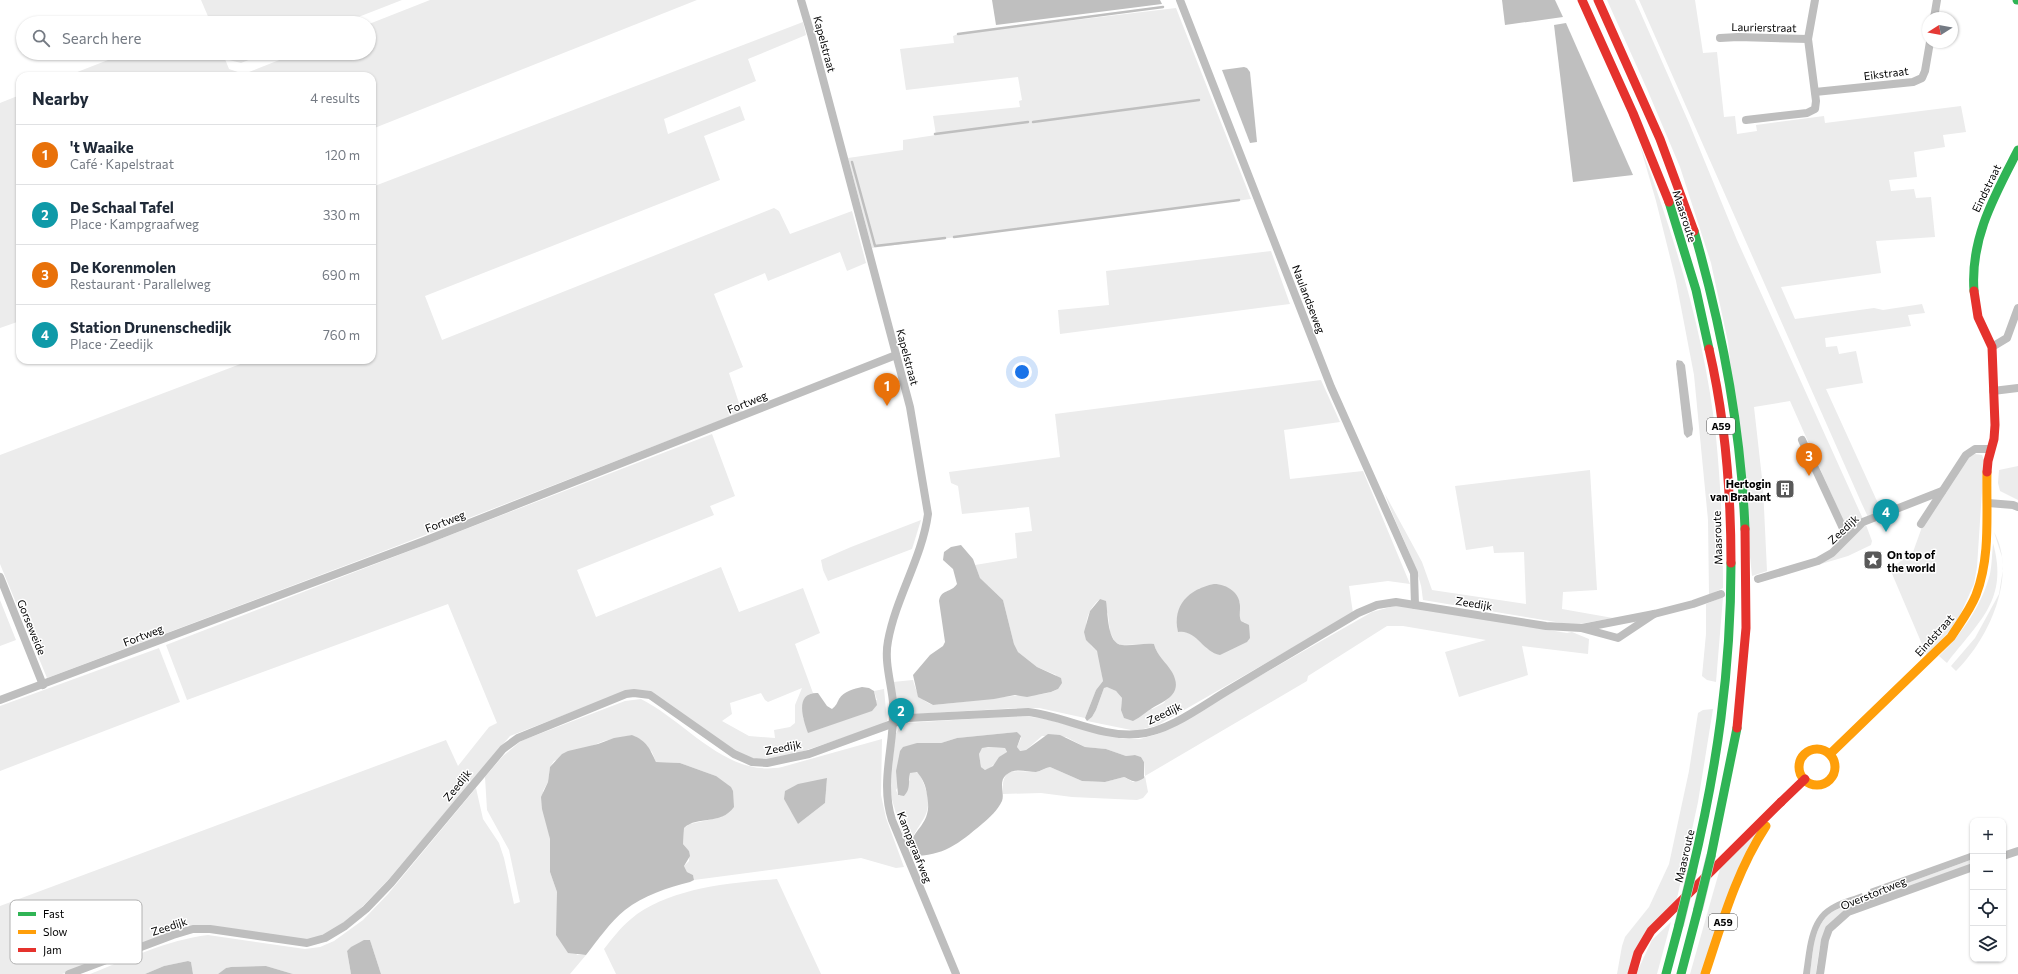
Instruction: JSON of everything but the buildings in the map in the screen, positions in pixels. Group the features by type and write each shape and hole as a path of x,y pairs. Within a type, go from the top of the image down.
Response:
{"main road":[{"name":"Maasroute","path":"1582,0 1636,117 1678,230 1702,317 1717,394 1724,443 1731,563 1729,640 1720,732 1707,809 1666,974"},
{"name":"Maasroute","path":"1598,0 1649,112 1669,161 1692,226 1721,336 1738,442 1743,497 1746,563 1745,637 1742,687 1730,772 1711,856 1681,974"},
{"name":"Eindstraat","path":"1830,754 1935,654 1964,621 1976,597 1985,568 1988,504 1987,464 1990,449 1995,437 1992,347 1985,337 1974,296 1975,255 1985,215 2018,150"},
{"path":"1814,749 1825,751 1830,754 1835,766 1831,778 1820,784 1809,782 1805,779 1800,768 1803,756 1814,749"},
{"path":"1632,974 1638,953 1651,931 1723,861 1775,806 1782,802 1805,779"},
{"name":"A59","path":"1705,974 1747,857 1782,802"}],"street":[{"name":"Kapelstraat","path":"801,0 914,427 928,514 926,531 895,616 888,642 887,655 893,701 893,722"},
{"name":"Naulandseweg","path":"1180,0 1331,387 1408,557 1414,573 1415,604"},
{"path":"1746,120 1807,113 1815,109 1815,92 1808,39 1815,0"},
{"path":"1935,12 1937,0"},
{"name":"Laurierstraat","path":"1720,38 1738,37 1808,39"},
{"name":"Eikstraat","path":"1815,92 1912,82 1922,78 1925,71 1929,48"},
{"path":"1992,347 2007,338 2018,308"},
{"name":"Fortweg","path":"0,700 424,541 896,355"},
{"path":"1993,391 2018,388"},
{"path":"1802,440 1847,537"},
{"path":"1921,524 1966,455 1975,449 1990,449"},
{"name":"Zeedijk","path":"1758,579 1818,561 1832,554 1863,522 1942,491"},
{"path":"1988,504 2013,505 2018,507"},
{"name":"Gorseweide","path":"0,577 43,685"},
{"name":"Zeedijk","path":"1581,628 1654,614 1693,604 1721,594"},
{"name":"Zeedijk","path":"142,947 193,929 307,943 325,938 345,926 366,909 392,883 503,749 518,738 634,692 650,695 734,754 752,762 767,763 808,754 893,722 908,718 1028,712 1046,714 1114,733 1138,734 1150,732 1160,729 1190,713 1366,609 1387,603 1415,604 1546,626 1581,628 1618,638 1654,614"},
{"name":"Kampgraafweg","path":"893,722 886,775 888,807 956,974"},
{"path":"2006,855 2018,851"},
{"name":"Overstortweg","path":"1820,974 1825,940 1829,929 1848,912 1970,868"},
{"name":"Zeedijk","path":"69,974 96,964"}],"shaded area":[{"path":"201,0 402,0 361,16 208,16"},
{"path":"430,0 697,0 376,127 376,72 249,72 279,60 376,60 376,21"},
{"path":"992,0 1160,0 1162,4 996,25"},
{"path":"1502,0 1555,0 1563,17 1505,25"},
{"path":"1607,0 1635,0 1689,123 1737,240 1863,519 1852,526 1845,525 1790,401 1754,407 1763,487 1767,571 1752,576 1728,342 1711,263 1680,167"},
{"path":"1639,0 1695,0 1703,53 1717,52 1724,117 1735,116 1737,134 1757,131 1756,125 1824,116 1825,123 1961,106 1966,132 1943,135 1945,147 1914,152 1917,177 1889,180 1891,191 1914,189 1916,198 1931,197 1935,237 1876,241 1881,273 1781,287 1795,319 1874,308 1883,310 1922,304 1925,313 1908,315 1911,326 1825,338 1826,347 1837,346 1839,354 1856,351 1863,383 1826,389 1882,512 1868,517"},
{"path":"1176,8 1251,199 872,248 848,158 903,150 903,140 936,135 933,116 1020,107 1019,101 1022,100 1018,77 906,90 900,49 954,43 953,36 958,34"},
{"path":"803,22 806,35 748,59 756,81 664,119 668,134 740,106 745,120 704,136 720,180 425,296 442,340 774,208 779,211 790,234 852,211 866,263 847,271 840,252 768,281 765,273 714,294 743,367 729,373 742,412 389,549 47,678 0,564 0,455 240,364 376,364 376,185"},
{"path":"1566,23 1633,175 1573,182 1554,25"},
{"path":"108,60 225,60 229,69 238,72 77,72"},
{"path":"229,60 248,60 241,63"},
{"path":"1244,67 1250,72 1257,142 1250,143 1222,70"},
{"path":"16,97 16,322 0,328 0,103"},
{"path":"1639,142 1665,214 1687,287 1711,399 1716,437 1720,494 1723,588 1709,595 1708,520 1694,375 1676,281 1656,201"},
{"path":"1271,251 1290,304 1060,334 1058,310 1109,305 1106,271"},
{"path":"1677,360 1682,361 1685,365 1693,429 1692,435 1687,438 1684,434 1676,364"},
{"path":"1321,380 1340,422 1284,430 1290,479 1363,471 1410,584 1388,581 1349,586 1353,613 1158,725 1136,731 1087,721 1092,717 1096,710 1104,688 1106,686 1116,691 1122,698 1121,710 1152,709 1164,703 1175,685 1171,673 1156,650 1154,644 1121,645 1115,642 1110,632 1108,614 1100,599 1091,609 1087,620 1086,632 1090,644 1099,656 1103,681 1096,690 1085,718 1039,708 912,714 902,711 897,703 893,682 913,680 919,696 933,705 1019,695 1041,694 1058,689 1056,675 1037,667 1018,652 1014,644 1003,600 980,578 975,565 1017,558 1015,533 1032,531 1029,507 962,514 958,486 951,483 949,472 1060,457 1055,414","holes":["1200,588 1240,602 1239,614 1241,621 1246,623 1211,651 1192,635 1183,631 1178,631 1178,619 1183,607 1191,596"]},
{"path":"712,434 735,496 710,506 714,515 577,570 596,617 721,567 739,612 803,588 820,633 795,644 813,693 808,695 803,719 877,700 874,691 884,689 887,721 881,725 783,758 767,761 741,756 639,690 577,710 510,736 389,879 354,915 326,935 308,940 203,928 142,948 142,900 16,900 446,740 458,766 489,727 497,723 448,604 187,700 166,645","holes":["802,688 795,705 795,723 790,727 774,730 775,738 749,736 722,721 732,714 730,703 761,693 768,702"]},
{"path":"1975,454 1982,455 1984,460 1977,567 1974,584 1956,624 1927,656 1890,569 1913,552 1922,527 1966,458"},
{"path":"2018,466 2018,500 2000,491 1998,483 1999,470"},
{"path":"1590,470 1597,590 1563,592 1562,609 1613,618 1574,625 1423,600 1421,584 1408,548 1393,516 1385,494 1422,562 1432,590 1526,604 1524,552 1494,553 1493,546 1466,550 1455,486"},
{"path":"921,520 912,549 828,581 823,570 821,560"},
{"path":"1866,525 1872,541 1871,545 1848,556 1821,564"},
{"path":"1994,532 2001,549 2001,555"},
{"path":"1993,543 1997,563 1997,580 1994,595 1980,622 1947,663 1939,656 1963,629 1982,597 1990,574"},
{"path":"961,545 973,559 980,578 1003,600 1014,644 1018,652 1037,667 1061,678 1062,683 1058,689 1027,697 1015,695 994,699 933,705 918,697 913,675 930,655 943,646 945,642 939,601 940,597 944,593 955,587 957,584 953,569 943,560 944,552 951,547"},
{"path":"1214,584 1224,586 1236,594 1240,603 1241,621 1249,625 1250,638 1247,642 1220,655 1209,650 1190,634 1178,632 1177,622 1180,606 1184,600 1197,590"},
{"path":"1999,594 1989,624 1979,642 1968,658 1956,671 1951,666 1975,638"},
{"path":"1723,597 1716,682 1707,680 1702,676 1706,634 1706,604"},
{"path":"1100,599 1106,601 1109,627 1113,639 1122,645 1154,644 1157,652 1172,672 1175,679 1175,690 1169,698 1133,721 1124,718 1121,710 1122,698 1116,691 1107,687 1104,688 1092,717 1087,721 1085,718 1096,690 1103,681 1097,651 1086,640 1084,632 1090,611"},
{"path":"0,600 16,640 0,646"},
{"path":"1398,605 1567,633 1572,632 1589,639 1588,654 1522,646 1528,675 1459,697 1445,652 1486,640 1403,626 1387,626 1308,676 1307,681 1145,776 1144,762 1141,757 1135,755 1126,756 1106,749 1085,747 1066,737 1042,736 1026,750 1019,751 1017,747 1021,738 1017,732 957,738 941,743 930,743 896,790 900,796 910,780 910,773 913,771 917,772 921,777 927,794 927,812 911,841 909,850 901,830 890,793 895,735 900,727 906,723 1020,716 1041,718 1123,739 1140,739 1158,734 1372,612"},
{"path":"159,648 180,702 0,771 0,706"},
{"path":"862,687 869,688 874,691 877,705 872,711 808,733 802,707 806,697 810,694 818,693 827,706 832,709 841,696 849,691"},
{"path":"641,699 658,709 708,746 725,756 743,764 762,768 782,767 882,739 881,795 886,818 904,867 896,868 861,858 694,880 693,875 687,872 684,866 689,861 689,851 683,844 684,828 690,824 722,817 716,776 680,763 656,762 652,752 632,735 604,741 554,761 550,767 548,782 543,791 550,839 550,872 557,892 557,912 577,955 586,955 570,974 381,974 370,940 359,943 347,951 351,974 293,974 266,966 231,967 226,968 218,974 193,974 191,962 188,961 164,966 145,974 90,974 114,964 142,964 142,953 193,937 208,935 305,949 320,947 334,941 363,920 388,894 476,788 483,819 499,843 504,858 514,904 520,902 509,850 487,810 485,777 503,756 521,741 625,701","holes":["827,778 825,803 798,824 793,813"]},
{"path":"1713,709 1698,802 1676,903 1627,974 1617,974 1625,937 1649,907 1669,864 1689,771 1698,713 1703,710"},
{"path":"1017,732 1021,736 1017,747 1020,751 1026,750 1048,734 1060,735 1085,747 1106,749 1126,756 1135,755 1141,757 1144,762 1144,778 1136,781 1132,781 1124,777 1105,782 1082,781 1050,767 1036,772 1021,770 1013,771 1006,775 1002,781 1002,801 993,814 982,824 950,848 933,854 912,856 910,844 925,820 928,809 928,800 924,783 917,772 910,773 908,788 904,796 898,795 896,771 900,751 903,747 917,743 941,743 957,738","holes":["982,748 1005,748 1007,752 999,757 993,766 985,770 981,767 979,754"]},
{"path":"632,735 645,743 650,749 656,762 680,763 716,776 731,787 733,791 734,807 728,813 716,819 696,822 684,828 683,844 689,851 690,856 684,866 687,872 693,875 694,880 656,893 632,905 614,920 586,955 568,953 556,935 557,892 550,872 550,839 542,809 541,797 548,782 550,767 562,754 614,738"},
{"path":"982,747 1005,748 1007,753 991,767 985,770 981,767 979,754"},
{"path":"1050,767 1082,781 1105,782 1124,777 1133,782 1145,776 1148,792 1143,798 1137,800 1072,797 1041,793 1003,794 1004,778 1007,774 1016,771 1037,772"},
{"path":"827,778 825,803 798,824 784,799 785,791 798,784"},
{"path":"1768,817 1701,974 1690,974 1721,865"},
{"path":"1970,853 1970,860 1872,896 1870,889"},
{"path":"1970,860 1970,865 1876,899 1872,896"},
{"path":"777,879 821,974 616,974 604,949 627,922 646,909 663,900 700,889 720,885"},
{"path":"1862,893 1864,900 1839,908 1826,917 1817,932 1810,974 1803,974 1809,936 1812,927 1822,912 1841,900"},
{"path":"1864,900 1864,904 1839,916 1831,922 1822,938 1816,974 1810,974 1817,932 1826,917 1839,908"},
{"path":"10,902 10,964 93,964 62,974 0,974 0,906"},
{"path":"1671,922 1657,974 1636,974 1652,940"},
{"path":"364,940 370,940 381,974 351,974 347,951"},
{"path":"188,961 191,962 193,974 145,974 164,966"},
{"path":"266,966 293,974 218,974 226,968 231,967"}],"waterway":[{"path":"958,34 1163,7"},
{"path":"1033,122 1199,100"},
{"path":"935,134 1028,122"},
{"path":"852,162 875,246 945,238"},
{"path":"954,237 1239,200"}],"traffic: fast":[{"path":"1974,291 1976,253 1980,235 1993,200 2018,150"},
{"path":"1669,202 1696,290 1709,349"},
{"path":"1694,231 1713,304 1728,378 1739,453 1745,529"},
{"path":"1692,872 1709,795 1721,719 1728,642 1731,563"},
{"path":"1711,856 1737,728"},
{"path":"1698,909 1711,856"},
{"path":"1679,925 1692,872"},
{"path":"1681,974 1698,909"},
{"path":"1666,974 1679,925"}],"traffic: slow":[{"path":"1830,754 1951,637 1971,606 1981,580 1986,550 1987,472"},
{"path":"1817,749 1827,752 1832,757 1835,767 1832,777 1827,782 1817,785 1807,782 1802,777 1799,767 1802,757 1807,752 1817,749"},
{"path":"1705,974 1738,880 1755,843 1766,826"}],"traffic: jam":[{"path":"1582,0 1633,113 1669,202"},
{"path":"1598,0 1660,139 1694,231"},
{"path":"1974,291 1978,317 1992,347 1995,425 1994,439 1988,461 1987,472"},
{"path":"1709,349 1715,375 1726,455 1730,509 1731,563"},
{"path":"1737,728 1746,628 1745,529"},
{"path":"1781,802 1805,779"},
{"path":"1632,974 1638,953 1651,931 1781,802"}],"place":[{"name":"'t Waaike","path":"887,406"},
{"name":"De Korenmolen","path":"1809,476"},
{"name":"Hertogin van Brabant","path":"1785,489"},
{"name":"Station Drunenschedijk","path":"1886,532"},
{"name":"On top of the world","path":"1873,560"},
{"name":"De Schaal Tafel","path":"901,731"}]}
